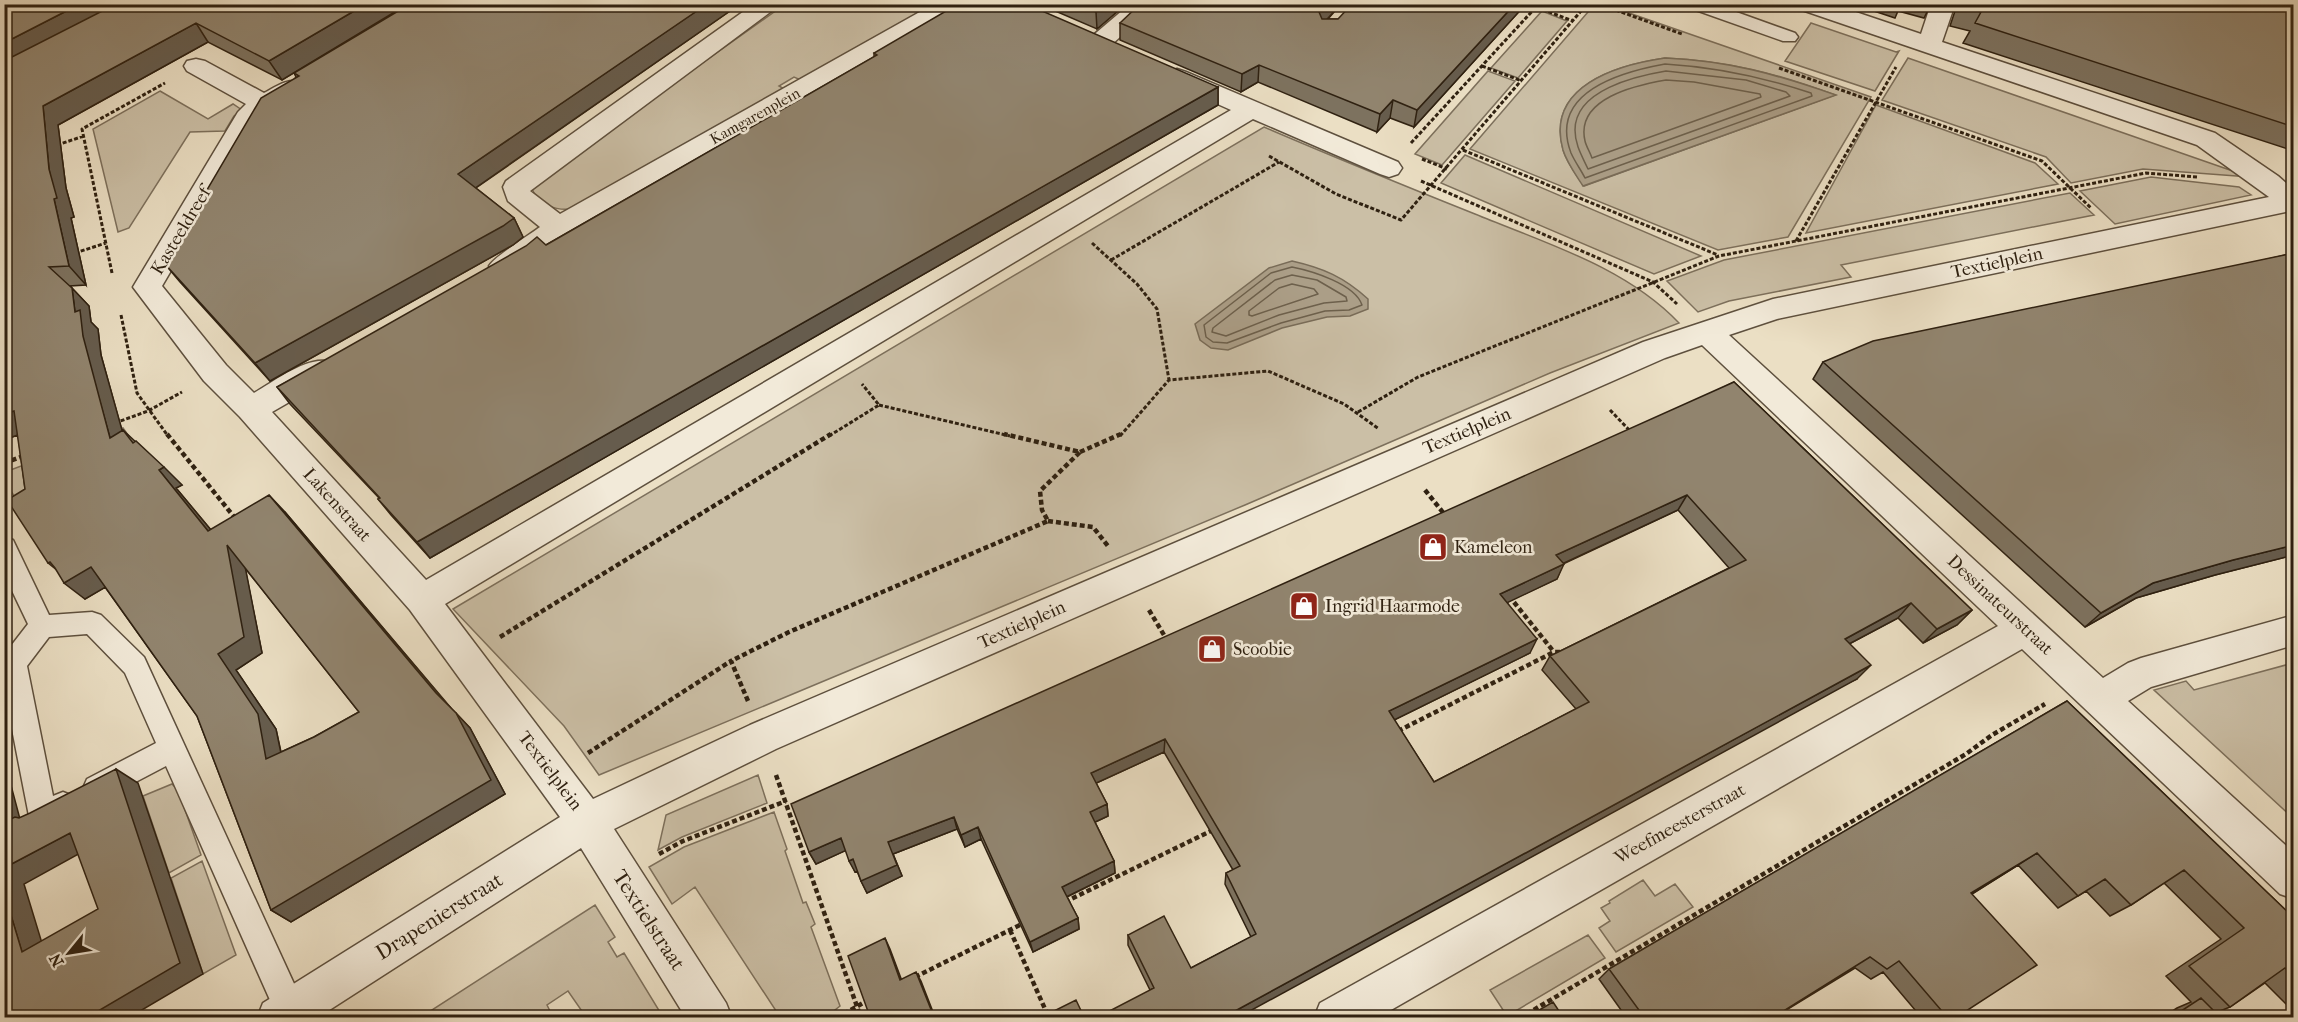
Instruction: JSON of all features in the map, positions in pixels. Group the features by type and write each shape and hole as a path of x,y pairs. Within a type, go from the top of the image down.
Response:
{"street":[{"path":"558,227 518,195 516,187 770,4"},
{"name":"Kamgarenplein","path":"483,277 524,254 558,227 952,4"},
{"path":"1100,43 1145,4"},
{"name":"Textielplein","path":"1807,4 2206,139 2269,182 2292,202"},
{"path":"1929,45 1943,4"},
{"path":"196,66 265,104"},
{"path":"1154,66 1389,168"},
{"name":"Kasteeldreef","path":"251,410 215,373 147,287 251,112 304,80"},
{"path":"422,600 1251,109"},
{"name":"Textielplein","path":"422,600 587,822 763,737 1654,350 1706,331 1773,309 2292,202"},
{"name":"Dessinateurstraat","path":"1706,331 2294,880"},
{"path":"251,410 342,358"},
{"name":"Lakenstraat","path":"251,410 422,600"},
{"name":"Weefmeesterstraat","path":"1335,1017 2025,629"},
{"path":"2092,691 2141,674 2294,630"},
{"name":"Textielstraat","path":"587,822 711,1017"},
{"name":"Drapenierstraat","path":"284,1014 587,822"}],"lane":[{"path":"1696,4 1789,37"},
{"path":"4,547 42,626 13,664 43,816 172,749"},
{"name":"Drapenierstraat","path":"42,626 92,623 135,665 284,1014"}],"path":[{"path":"1432,186 1587,4"},
{"path":"1599,4 1687,36"},
{"path":"1411,142 1537,6 1574,21"},
{"path":"1796,241 1906,50 1929,45"},
{"path":"1482,66 1522,81"},
{"path":"1775,67 2042,161 2121,238"},
{"path":"1111,260 1286,157 1312,135"},
{"path":"54,146 84,136"},
{"path":"1463,150 1719,256"},
{"path":"1389,168 1653,282 1706,331"},
{"path":"1358,412 1418,377 1719,256 2146,173 2202,177"},
{"path":"1066,219 1137,284 1156,309 1169,380"},
{"path":"72,254 106,243"},
{"path":"838,355 879,405 1080,452"},
{"path":"1048,521 1042,510 1040,491 1080,452 1119,437 1169,380 1268,371 1358,412 1376,425 1400,460"},
{"path":"104,427 148,411 215,373"},
{"path":"1583,381 1640,441"},
{"path":"465,658 879,405"},
{"path":"4,463 27,455"},
{"path":"553,776 731,661 789,632 1048,521 1093,527 1129,578"},
{"path":"1506,592 1554,652"},
{"path":"1387,736 1554,652 1572,651"},
{"path":"731,661 763,737 861,1017"},
{"path":"1520,1017 1956,760 1992,735 2092,691"},
{"path":"620,874 683,841 786,801"},
{"path":"1064,903 1226,823"},
{"path":"908,980 1032,919"},
{"path":"1010,930 1049,1017"},
{"path":"837,1017 878,995"}],"shaded area":[{"path":"784,5 937,5 803,81 794,77 779,86 786,90 571,209 559,209 548,205 535,194 532,189 539,179"},
{"path":"1594,5 1606,5 1871,97 1788,237 1718,250 1470,149","holes":["1665,58 1752,69 1835,95 1584,186 1565,155 1560,128 1565,110 1575,95 1589,83 1626,66"]},
{"path":"1542,11 1567,21 1518,78 1491,68"},
{"path":"1811,23 1896,52 1899,51 1875,91 1785,61"},
{"path":"1908,58 2250,177 2143,169 2071,183 2046,157 1882,100"},
{"path":"1488,71 1515,81 1442,165 1415,154"},
{"path":"160,91 208,119 233,104 242,110 234,116 225,131 190,132 129,228 118,232 93,129"},
{"path":"1876,105 2035,163 2058,184 1806,233"},
{"path":"1264,127 1583,258 1635,286 1679,323 1550,373 1245,505 599,775 564,726 453,609"},
{"path":"1465,155 1701,256 1654,274 1441,183"},
{"path":"2151,177 2239,187 2251,195 2115,224 2080,191"},
{"path":"2070,193 2094,215 1841,265 1851,277 1729,301 1698,312 1667,281 1724,260"},
{"path":"123,428 131,439 18,502 5,482 5,472"},
{"path":"2294,663 2293,818 2154,690 2186,681 2194,690"},
{"path":"758,775 767,803 682,837 658,850 666,815"},
{"path":"172,784 178,790 201,855 169,873 143,796"},
{"path":"774,812 803,903 806,902 815,924 811,927 840,1006 826,1017 780,1017 695,887 672,904 649,867 684,847"},
{"path":"202,861 236,955 203,974 171,878"},
{"path":"1643,880 1655,896 1675,884 1693,907 1616,952 1599,928 1610,921 1601,908"},
{"path":"595,905 615,937 608,942 617,957 624,953 663,1017 586,1017 568,991 547,1005 553,1017 497,1017 495,1015 490,1018 421,1017"},
{"path":"1588,935 1605,958 1507,1016 1490,990"}],"water":[{"path":"1665,58 1732,65 1836,95 1583,186 1563,150 1560,128 1565,110 1575,95 1589,83 1607,73 1626,66"},
{"path":"1292,261 1323,270 1342,279 1368,299 1368,309 1350,316 1327,317 1282,328 1228,350 1211,348 1200,340 1195,324 1269,268"}],"building":[{"path":"4,4 80,4 4,43"},
{"path":"116,4 166,4 178,10 188,4 366,4 269,61 196,23 43,106 49,169 57,198 54,199 69,266 49,267 72,288 75,312 80,310 83,336 110,438 123,430 133,443 136,441 164,467 159,470 208,531 269,495 436,693 456,713 491,780 271,910 197,716 91,567 64,583 55,568 50,562 48,563 7,500 25,489 14,411 4,414 4,61","holes":["227,545 359,712 314,737 266,759 258,714 218,654 244,637"]},
{"path":"410,4 707,4 458,174 514,218 255,363 164,263 261,98 299,76 294,73"},
{"path":"958,4 1026,4 1218,87 417,542 378,499 380,498 277,387 526,246 537,237 546,245 877,55 874,53"},
{"path":"1079,4 1105,4 1096,12"},
{"path":"1140,4 1327,4 1319,12 1322,19 1338,19 1352,4 1515,4 1417,110 1393,100 1380,114 1259,65 1242,74 1120,23"},
{"path":"1962,4 2294,4 2294,127 1975,23 1981,12 1961,6"},
{"path":"2294,253 2294,545 2153,583 2101,613 1823,362 1873,341"},
{"path":"1734,382 1972,610 1937,629 1911,603 1845,639 1871,665 1224,1017 1098,1017 1154,988 1128,935 1164,916 1191,968 1256,934 1226,873 1240,866 1165,739 1091,773 1107,804 1090,812 1114,861 1062,887 1078,918 1030,942 978,827 961,835 954,817 888,842 897,865 861,881 853,859 849,861 841,838 809,852 791,804","holes":["1687,495 1746,560 1550,656 1589,702 1434,782 1389,711 1537,639 1500,594 1564,564 1556,555"]},
{"path":"2067,701 2294,918 2294,977 2285,968 2230,1007 2189,966 2244,928 2184,870 2131,905 2105,879 2078,896 2037,853 1971,893 2037,965 1957,1017 1947,1017 1899,961 1887,969 1870,957 1774,1017 1644,1017 1609,969"},
{"path":"116,769 180,963 88,1017 50,1017 49,1011 37,1017 4,1017 4,892 22,952 98,909 70,833 4,868 4,822 30,813"},
{"path":"885,938 900,980 916,972 934,1017 870,1017 848,956"},
{"path":"2201,998 2220,1017 2172,1017"},
{"path":"1076,1000 1084,1017 1042,1017"},
{"path":"1553,1002 1563,1017 1527,1017"}],"place":[{"name":"Kameleon","path":"1433,547"},
{"name":"Ingrid Haarmode","path":"1304,606"},
{"name":"Scoobie","path":"1212,649"}]}
